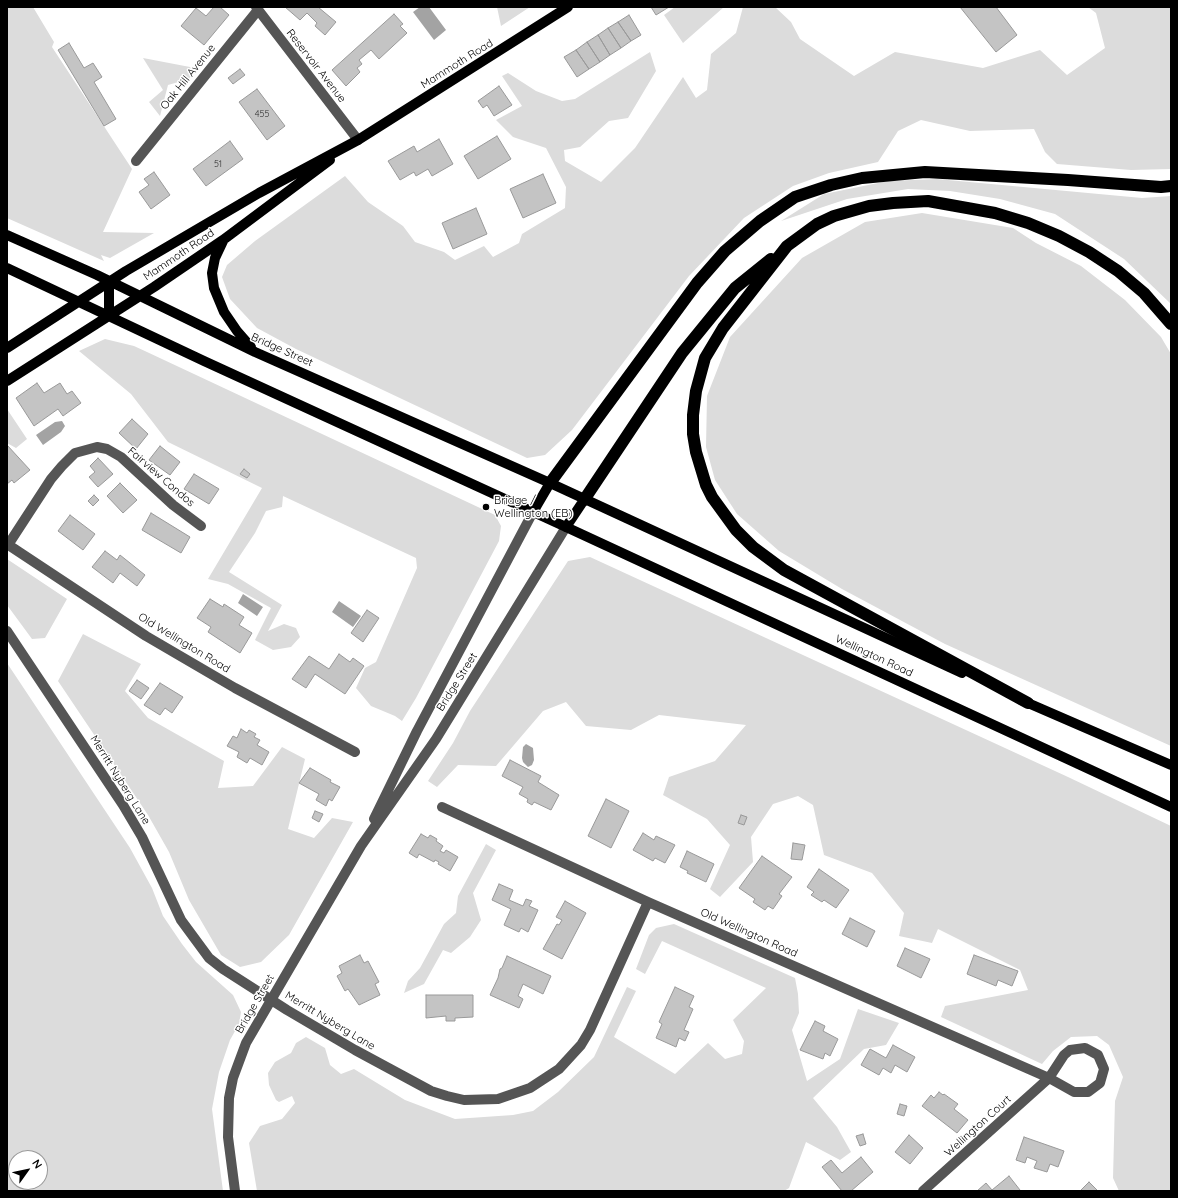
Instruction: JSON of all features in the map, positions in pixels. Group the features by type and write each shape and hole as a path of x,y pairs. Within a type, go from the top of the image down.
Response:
{"highway":[{"path":"550,483 702,278 725,252 760,221 795,198 831,185 862,178 925,172 1161,187 1171,186"},
{"path":"584,500 682,353 735,288 817,224 840,214 869,206 894,202 928,201 995,213 1028,223 1059,236 1089,252 1118,271 1144,294 1171,324"},
{"path":"787,246 723,328 705,358 696,391 693,434 700,468 712,497 736,530 753,548 784,570 1028,703"}],"main road":[{"name":"Mammoth Road","path":"7,381 109,316 223,240 358,140 568,7"},
{"name":"Mammoth Road","path":"7,348 78,301 259,193 358,140"},
{"name":"Bridge Street","path":"7,235 255,352 550,483 584,500 566,527"},
{"path":"223,240 215,258 212,273 214,288 224,312 237,331 255,352"},
{"path":"7,268 566,527"},
{"path":"109,282 109,316"},
{"name":"Bridge Street","path":"533,512 550,483"},
{"name":"Wellington Road","path":"584,500 721,561 1028,703 1171,765"},
{"name":"Wellington Road","path":"566,527 1171,807"}],"street":[{"name":"Reservoir Avenue","path":"258,8 358,140"},
{"name":"Oak Hill Avenue","path":"136,161 258,8"},
{"name":"Fairview Condos","path":"8,545 51,479 62,466 75,453 97,447 107,449 121,457 173,505 201,526"},
{"name":"Bridge Street","path":"361,846 417,731 533,512"},
{"name":"Bridge Street","path":"235,1191 228,1136 230,1098 233,1078 246,1043 361,846 436,739 566,527"},
{"name":"Old Wellington Road","path":"8,545 146,636 242,692 355,752"},
{"name":"Merritt Nyberg Lane","path":"7,631 122,805 142,838 170,898 189,933 209,958 223,969 272,1000 355,1050 431,1090 464,1100 498,1099 514,1094 545,1080 567,1062 581,1045 590,1030 648,902"},
{"name":"Old Wellington Road","path":"442,806 648,902 1049,1078 1074,1092 1088,1092 1100,1083 1103,1076 1102,1062 1092,1050 1078,1048 1064,1055 1049,1078"},
{"name":"Wellington Court","path":"923,1191 1049,1078"}],"shaded area":[{"path":"7,7 33,7 54,42 52,47 132,169 103,232 154,233 110,258 101,255 104,261 7,218"},
{"path":"420,7 429,7 446,30 434,40 413,12"},
{"path":"497,7 530,7 501,26"},
{"path":"675,7 724,7 683,43 664,15"},
{"path":"743,7 775,7 791,22 800,39 854,76 895,52 983,68 1040,50 1067,75 1105,48 1096,13 1088,7 1171,7 1171,169 1131,170 1057,164 1045,152 1034,129 970,131 921,120 898,131 878,162 829,173 793,186 744,218 689,276 572,430 545,455 527,458 296,349 257,328 230,299 222,277 227,265 255,241 345,176 368,202 403,226 415,242 444,252 455,260 484,246 493,257 519,243 522,234 565,208 566,187 546,148 513,137 496,120 522,106 502,76 508,73 536,91 562,101 575,99 650,52 656,71 628,118 609,121 580,147 564,150 565,161 601,182 635,148 683,77 696,98 707,90 711,54 736,33"},
{"path":"143,58 190,67 194,72 189,79 168,85 160,116 149,102 163,90"},
{"path":"937,179 1142,198 1171,196 1171,304 1124,259 1055,214 1000,199 950,191 908,189 847,199 781,221 824,194 888,181"},
{"path":"922,213 1013,228 1036,243 1081,266 1125,300 1161,337 1171,354 1171,746 945,644 842,589 779,551 737,514 715,480 706,447 707,396 730,337 802,258 865,222"},
{"path":"105,339 134,346 495,515 501,526 499,541 416,698 402,721 395,716 371,706 356,688 365,668 376,662 417,568 416,558 283,496 282,507 266,511 255,533 229,572 282,605 268,631 284,624 296,628 300,637 291,647 273,650 255,640 271,608 228,584 208,579 262,488 168,442 131,394 79,351"},
{"path":"7,409 27,439 16,448 7,443"},
{"path":"62,421 65,426 61,432 43,445 36,435 55,422"},
{"path":"590,557 1171,826 1171,1191 1119,1191 1113,1178 1115,1101 1123,1077 1109,1045 1097,1036 1071,1037 1053,1051 1042,1064 941,1017 945,1006 1028,990 1020,970 938,929 932,943 899,936 904,913 872,873 824,855 813,805 798,796 773,804 751,837 753,862 720,897 710,889 730,845 707,819 663,795 669,777 715,761 746,725 659,715 631,730 586,726 566,702 543,711 496,766 458,765 437,787 428,781 453,743 470,711 568,561"},
{"path":"7,559 67,599 45,638 32,639 7,605"},
{"path":"243,594 263,607 257,616 238,603"},
{"path":"339,601 361,616 353,627 332,612"},
{"path":"83,634 141,664 125,691 148,718 224,761 218,788 253,786 282,747 305,759 288,829 314,838 332,818 353,822 289,935 261,962 240,967 221,955 189,900 169,852 148,815 58,681"},
{"path":"7,663 130,848 152,888 163,916 196,962 233,995 241,1012 239,1024 230,1040 219,1072 212,1109 223,1191 7,1191"},
{"path":"526,744 533,748 534,760 532,765 528,767 523,762 522,758 523,747"},
{"path":"486,844 496,850 473,893 481,920 470,937 451,953 443,950 424,984 404,993 408,981 420,968 444,924 456,913 458,896"},
{"path":"674,924 795,978 799,1013 792,1030 807,1081 840,1059 858,1009 899,1023 886,1045 864,1049 813,1098 837,1127 851,1152 840,1160 806,1142 789,1188 784,1191 257,1191 249,1143 260,1126 282,1119 295,1103 292,1096 279,1102 276,1100 269,1085 268,1073 275,1062 291,1053 296,1043 306,1037 325,1048 330,1065 341,1074 354,1069 405,1100 455,1119 513,1115 533,1111 558,1092 594,1057 627,987 636,991 614,1037 675,1074 708,1043 725,1059 742,1054 744,1041 733,1020 766,988 662,941 645,974 636,969 649,935 656,928"}],"building":[{"path":"214,7 220,7 229,15 204,45 181,26 196,8 206,16"},
{"path":"285,7 318,7 336,22 325,35 315,26 317,23 307,13 300,20"},
{"path":"651,7 669,7 656,15"},
{"path":"960,7 996,7 1017,35 996,52"},
{"path":"394,14 403,24 400,26 407,33 379,59 371,50 359,60 362,64 357,68 360,72 346,86 332,70"},
{"path":"629,15 641,35 631,41 618,22"},
{"path":"618,22 631,41 621,48 608,28"},
{"path":"608,28 621,48 610,55 598,35"},
{"path":"598,35 610,55 600,62 587,42"},
{"path":"587,42 600,62 589,69 576,50"},
{"path":"69,43 84,68 93,63 102,77 94,82 116,119 104,126 58,50"},
{"path":"576,50 589,69 577,77 564,57"},
{"path":"240,69 245,75 233,84 228,78"},
{"path":"499,86 512,105 494,116 487,105 483,108 478,101"},
{"path":"257,89 285,126 267,140 239,102"},
{"path":"497,136 511,159 478,179 464,156"},
{"path":"439,139 453,164 432,176 428,169 416,176 414,172 400,180 388,161 414,146 417,152"},
{"path":"230,141 243,159 206,186 193,169"},
{"path":"154,172 170,195 151,209 139,192 149,185 144,179"},
{"path":"543,174 556,203 523,218 510,189"},
{"path":"476,208 487,234 453,249 442,223"},
{"path":"37,383 44,393 60,383 67,394 72,391 81,403 63,416 58,409 34,426 16,398"},
{"path":"132,419 148,434 136,449 119,433"},
{"path":"7,445 30,470 14,483 12,480 7,484"},
{"path":"160,446 180,462 170,475 149,460"},
{"path":"98,458 113,474 98,487 89,477 95,472 90,466"},
{"path":"244,469 250,474 247,478 240,474"},
{"path":"194,474 219,489 209,504 184,489"},
{"path":"120,483 137,500 123,513 107,496"},
{"path":"94,495 99,500 93,506 88,501"},
{"path":"151,513 190,537 181,553 142,530"},
{"path":"70,515 95,534 83,550 58,531"},
{"path":"105,551 117,560 120,555 145,575 137,586 120,573 113,583 92,567"},
{"path":"210,599 223,607 224,604 244,617 239,625 252,633 240,653 208,632 211,627 197,618"},
{"path":"367,610 379,618 363,642 351,633"},
{"path":"339,654 350,662 353,658 364,666 345,694 315,674 306,688 292,679 309,656 329,669"},
{"path":"137,680 149,688 141,699 129,691"},
{"path":"160,683 183,697 172,713 165,708 160,715 144,705"},
{"path":"241,729 247,733 249,730 256,734 254,737 260,740 257,745 269,752 262,765 250,758 247,763 237,757 239,752 227,746 233,736 237,738"},
{"path":"510,760 541,776 538,782 559,795 551,810 534,802 532,805 527,802 528,799 519,794 523,787 502,776"},
{"path":"310,768 340,787 332,801 329,799 326,806 316,800 319,794 299,783"},
{"path":"606,799 629,811 611,848 588,836"},
{"path":"315,811 323,814 319,822 312,818"},
{"path":"741,815 747,817 744,825 738,823"},
{"path":"643,833 654,840 656,836 675,845 665,863 655,858 653,861 633,850"},
{"path":"421,834 428,838 430,835 437,839 436,841 443,846 440,851 444,853 446,850 458,857 450,871 438,864 439,862 435,860 434,862 419,854 417,858 409,853"},
{"path":"793,843 805,845 802,860 791,859"},
{"path":"687,851 714,864 706,882 687,873 688,871 680,867"},
{"path":"762,856 792,877 779,894 782,896 773,909 768,906 765,910 753,902 755,899 739,888"},
{"path":"819,869 849,890 836,908 824,900 822,902 811,895 814,892 807,887"},
{"path":"499,884 513,890 509,900 523,906 526,899 532,901 529,906 538,910 528,932 521,928 519,932 504,925 511,909 492,900"},
{"path":"565,901 586,913 562,959 543,949 557,924 559,925 562,920 556,917"},
{"path":"850,918 875,931 867,947 842,934"},
{"path":"905,948 930,959 921,978 897,966"},
{"path":"360,955 364,963 368,961 379,982 375,984 380,995 359,1005 348,989 345,991 337,976 342,973 339,966"},
{"path":"974,955 1018,971 1012,986 998,980 996,986 967,974"},
{"path":"507,956 551,976 543,994 523,984 518,996 523,999 519,1008 490,995 498,978 500,969 502,968"},
{"path":"675,987 694,996 689,1007 693,1009 684,1030 689,1032 685,1041 679,1038 676,1047 656,1038 662,1024 659,1022"},
{"path":"426,995 473,995 473,1017 455,1018 455,1021 446,1021 446,1016 426,1018"},
{"path":"815,1021 825,1026 823,1031 838,1039 830,1056 825,1053 823,1059 800,1050"},
{"path":"893,1045 915,1057 907,1072 895,1065 891,1073 883,1068 879,1075 861,1065 870,1049 886,1058"},
{"path":"939,1092 958,1104 954,1109 968,1120 957,1133 922,1106 931,1095 934,1098"},
{"path":"900,1104 907,1106 904,1116 897,1114"},
{"path":"863,1134 866,1144 860,1146 856,1136"},
{"path":"909,1135 923,1148 910,1164 895,1152"},
{"path":"1024,1137 1064,1151 1058,1167 1050,1164 1047,1172 1034,1168 1037,1161 1027,1157 1025,1163 1016,1160"},
{"path":"861,1157 873,1172 851,1191 842,1191 822,1167 831,1160 842,1173"},
{"path":"1009,1176 1020,1190 1019,1191 977,1191 986,1183 992,1190"},
{"path":"1089,1182 1098,1191 1080,1191"}],"place":[{"name":"Bridge / Wellington (EB)","path":"486,507"}]}
